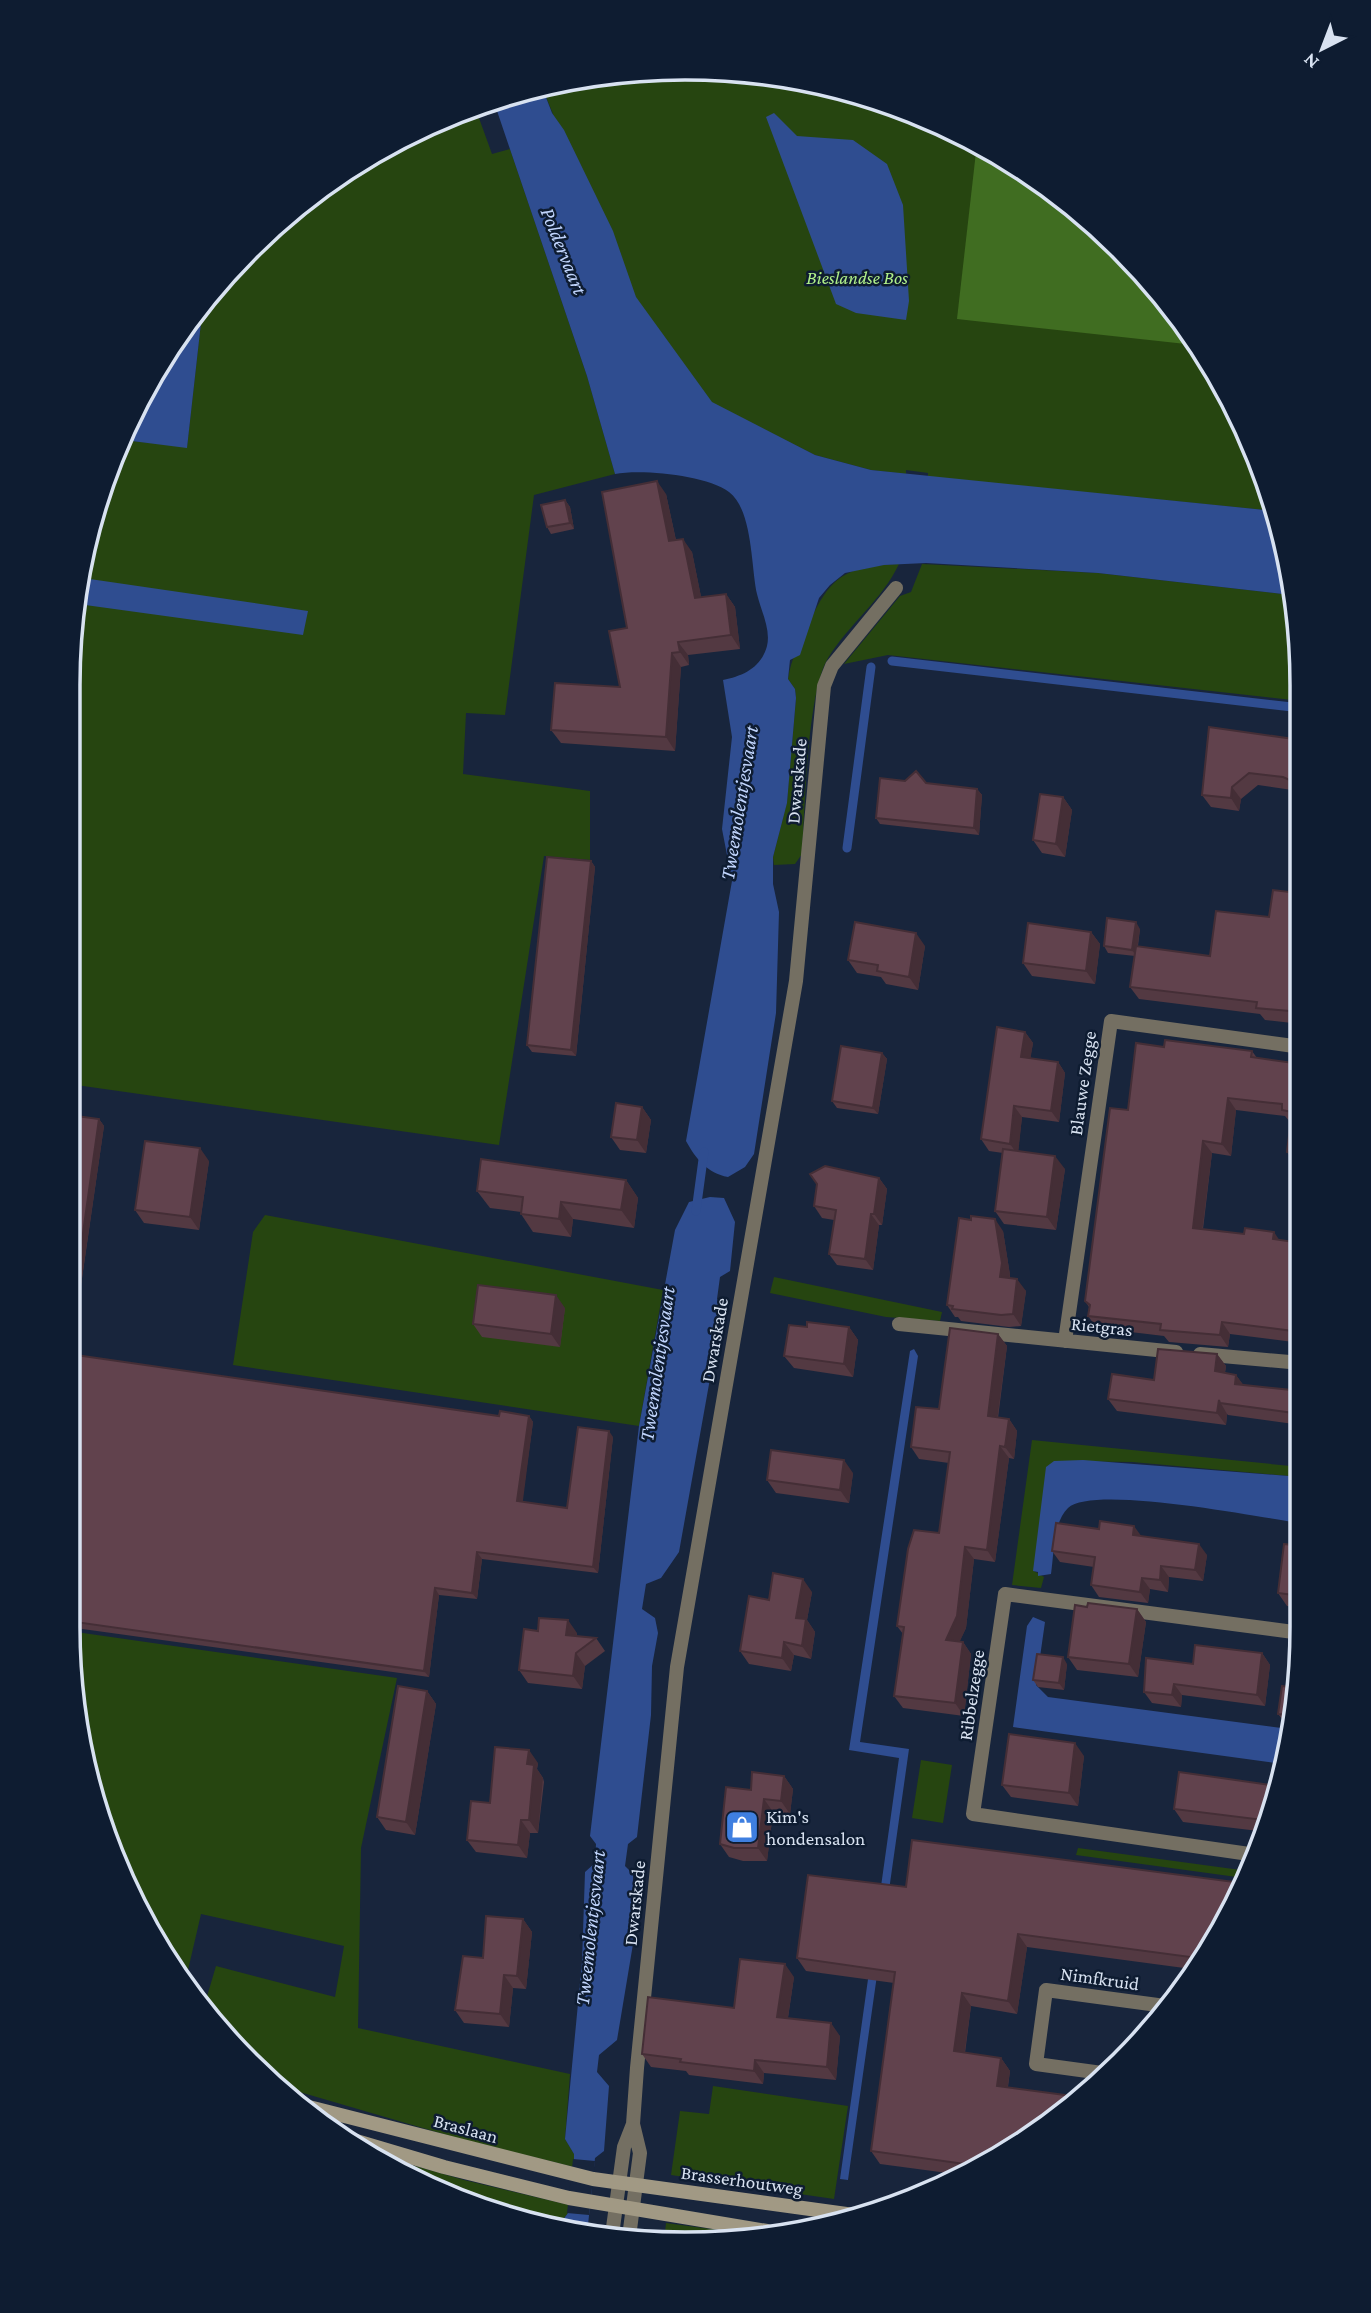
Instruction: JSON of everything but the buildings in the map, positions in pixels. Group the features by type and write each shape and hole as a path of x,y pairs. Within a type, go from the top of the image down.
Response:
{"main road":[{"name":"Braslaan","path":"321,2110 571,2175 618,2182"},
{"path":"376,2147 444,2167 591,2203 750,2228"},
{"name":"Brasserhoutweg","path":"618,2182 838,2213"}],"street":[{"name":"Dwarskade","path":"613,2228 624,2147 633,2123 677,1667 796,981 824,686 832,666 896,588"},
{"name":"Blauwe Zegge","path":"1065,1341 1111,1021 1290,1045"},
{"name":"Rietgras","path":"899,1324 1290,1362"},
{"name":"Ribbelzegge","path":"1246,1854 973,1814 1005,1594 1290,1632"},
{"name":"Nimfkruid","path":"1095,2072 1036,2064 1046,1990 1158,2005"},
{"name":"Dwarskade","path":"630,2229 640,2153 633,2123"}],"green space":[{"name":"Bieslandse Bos","path":"686,80 804,92 880,113 953,143 1022,182 1084,231 1113,258 1140,287 1189,349 1228,418 1264,510 928,477 928,473 906,470 906,474 871,470 815,455 712,403 632,309 546,97 607,86"},
{"path":"479,118 492,154 510,149 587,376 615,474 534,495 505,715 466,713 463,774 590,791 590,860 544,856 499,1145 80,1086 80,686 92,567 113,491 133,441 187,447 201,324 231,287 287,231 349,182 418,143"},
{"path":"976,155 1022,182 1084,231 1140,287 1185,344 957,319"},
{"path":"899,564 884,589 828,658 821,675 811,723 802,854 795,864 774,865 773,857 787,802 796,698 795,689 788,679 796,651 824,595 833,584 853,571 866,567"},
{"path":"922,564 1098,573 1283,594 1289,646 1290,700 888,655 844,664 900,596 911,592"},
{"path":"265,1215 663,1290 639,1426 233,1365 253,1232"},
{"path":"774,1277 942,1312 940,1321 886,1317 770,1293"},
{"path":"1032,1440 1290,1466 1290,1476 1132,1462 1054,1461 1034,1571 1044,1577 1041,1588 1012,1585"},
{"path":"80,1633 397,1678 361,1848 358,2028 570,2074 565,2139 574,2154 574,2167 457,2138 299,2092 258,2055 207,1997 216,1966 335,1997 344,1946 201,1914 188,1972 143,1895 113,1822 92,1746"},
{"path":"921,1760 952,1765 943,1823 912,1818"},
{"path":"1078,1848 1239,1870 1236,1877 1076,1855"},
{"path":"713,2086 848,2106 834,2199 671,2175 680,2111 709,2114"},
{"path":"405,2163 569,2205 568,2213 563,2220 529,2212 454,2186"},
{"path":"666,2223 725,2231 686,2232 665,2231"}],"water":[{"name":"Poldervaart","path":"546,97 613,231 636,297 712,402 815,455 871,470 1264,510 1279,567 1283,594 1098,573 926,563 884,565 845,573 830,585 819,598 800,655 790,660 788,679 795,689 796,698 787,803 773,857 773,884 779,912 776,1013 754,1154 745,1167 728,1177 703,1164 686,1141 732,881 722,829 732,737 723,680 744,673 756,665 767,646 767,627 757,594 747,525 737,500 719,486 705,481 641,472 615,474 587,376 497,111"},
{"path":"774,113 797,136 853,140 887,164 903,205 909,301 906,320 856,313 836,304 766,117"},
{"path":"201,324 187,448 133,441 162,383"},
{"path":"90,579 308,611 303,635 86,605"},
{"path":"710,1197 724,1198 735,1222 730,1271 720,1277 717,1299 723,1306 679,1552 661,1578 646,1584 642,1609 655,1618 658,1633 652,1666 651,1715 637,1837 628,1844 625,1866 633,1874 633,1944 617,2040 599,2055 597,2072 609,2086 604,2151 595,2158 588,2224 563,2220 568,2213 574,2167 574,2154 565,2139 582,1962 585,1872 595,1863 596,1844 590,1836 639,1426 675,1230 689,1202"},
{"path":"914,1349 918,1356 860,1742 909,1749 848,2180 840,2179 899,1758 849,1750 910,1351"},
{"path":"1083,1460 1290,1476 1290,1521 1143,1501 1084,1502 1068,1508 1063,1514 1057,1530 1051,1574 1038,1576 1038,1572 1033,1571 1046,1467 1054,1461"},
{"path":"1033,1617 1045,1622 1036,1685 1048,1697 1282,1728 1275,1763 1013,1727 1027,1626"}],"pier":[{"path":"573,2159 595,2161 589,2215 567,2213"}],"waterway":[{"path":"892,661 1290,707"},
{"path":"847,848 871,667"},
{"name":"Tweemolentjesvaart","path":"696,1211 704,1152"}],"place":[{"name":"Kim's hondensalon","path":"742,1827"}]}
